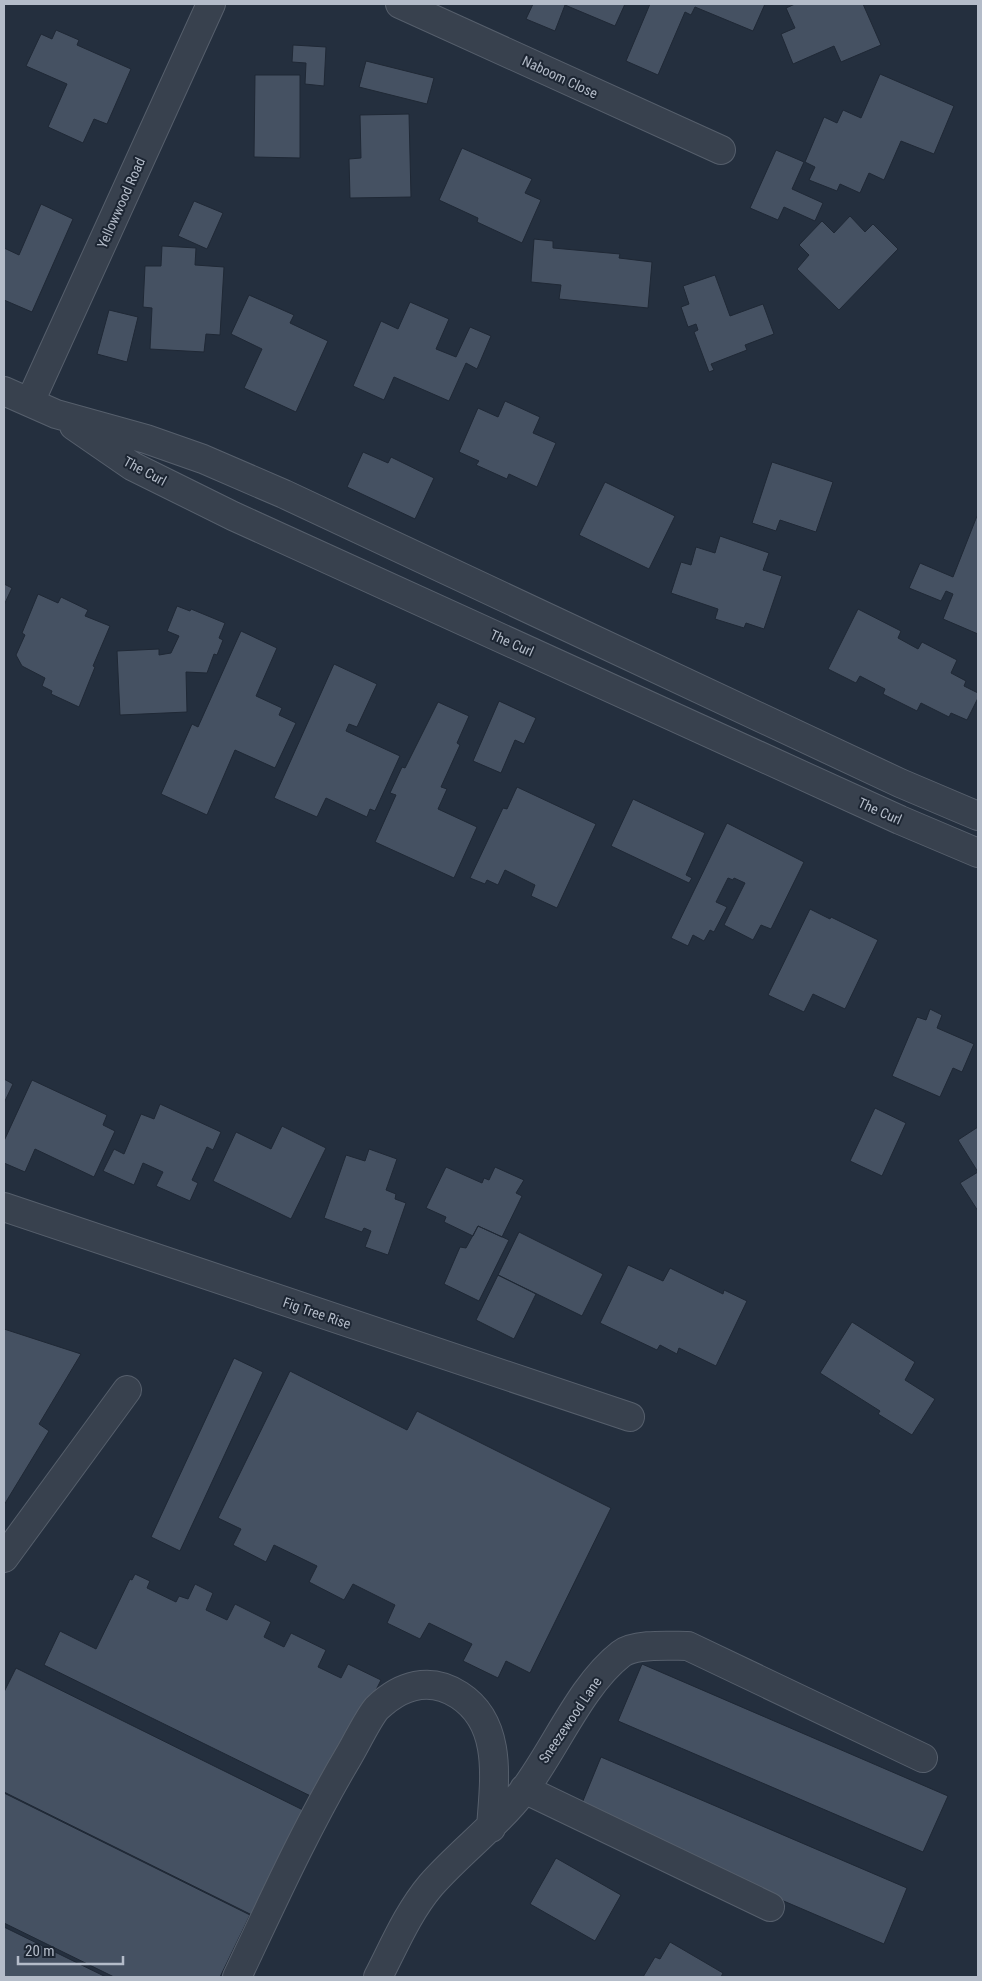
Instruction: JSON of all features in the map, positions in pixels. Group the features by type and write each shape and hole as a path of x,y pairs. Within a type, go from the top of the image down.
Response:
{"street":[{"name":"Yellowwood Road","path":"30,402 211,4"},
{"name":"Naboom Close","path":"400,4 720,150"},
{"name":"The Curl","path":"4,390 56,414 154,442 203,459 284,494 900,783 978,816"},
{"name":"The Curl","path":"56,414 132,466 233,516 891,816 978,853"},
{"name":"Fig Tree Rise","path":"4,1207 630,1417"},
{"path":"4,1558 127,1390"},
{"name":"Sneezewood Lane","path":"378,1977 404,1925 431,1886 491,1828 524,1790 595,1680 622,1652 650,1646 688,1646 923,1758"},
{"path":"237,1977 319,1805 376,1709 400,1690 423,1684 448,1688 470,1702 485,1725 495,1762 491,1828"},
{"path":"524,1790 770,1907"}],"building":[{"path":"533,4 625,4 615,26 565,5 555,31 526,19"},
{"path":"650,4 765,4 753,31 695,7 691,15 685,12 658,75 626,61"},
{"path":"795,4 863,4 881,45 841,62 834,46 793,64 781,34 795,28 786,8"},
{"path":"56,30 79,40 77,45 131,69 107,124 94,119 83,143 48,127 67,84 26,66 41,34 52,39"},
{"path":"293,45 326,47 324,86 305,84 306,63 292,62"},
{"path":"366,61 434,78 427,104 359,87"},
{"path":"880,74 954,106 934,154 901,141 884,180 869,173 860,193 840,184 837,191 809,180 815,167 805,162 824,117 837,123 843,110 861,118"},
{"path":"255,75 300,75 300,158 254,157"},
{"path":"409,114 411,197 350,198 349,159 361,158 360,115"},
{"path":"462,148 532,179 525,193 541,200 522,243 477,222 478,218 439,200"},
{"path":"776,150 804,162 792,189 823,203 815,221 784,207 778,220 750,208"},
{"path":"194,201 223,213 207,249 178,236"},
{"path":"41,204 73,219 32,312 4,300 4,248 19,255"},
{"path":"850,216 865,232 873,224 898,249 839,310 797,269 809,255 799,245 822,221 834,233"},
{"path":"534,239 553,241 553,248 620,254 619,258 652,262 648,308 559,299 561,285 531,282"},
{"path":"162,246 196,248 195,265 224,267 220,335 206,334 204,352 150,349 152,308 143,307 145,266 161,266"},
{"path":"715,275 730,316 763,304 774,334 745,345 747,350 711,364 714,370 709,372 694,332 698,330 696,324 688,327 681,307 689,304 683,286"},
{"path":"249,295 294,315 290,323 328,341 296,412 244,388 262,349 231,334"},
{"path":"410,302 449,319 436,349 456,357 470,327 491,336 477,369 466,363 449,401 394,377 384,400 353,386 381,321 398,329"},
{"path":"109,310 138,317 127,362 97,354"},
{"path":"505,401 540,417 533,433 556,443 537,487 509,474 507,479 476,465 479,461 459,452 478,408 498,417"},
{"path":"363,452 388,463 391,457 434,478 415,519 347,487"},
{"path":"772,462 833,482 816,532 780,520 776,531 752,523"},
{"path":"605,482 675,516 649,569 579,535"},
{"path":"977,516 978,634 943,619 953,594 946,591 941,601 909,588 920,563 953,577"},
{"path":"720,536 769,553 763,570 782,576 764,629 746,623 744,628 715,619 718,609 671,593 681,562 691,565 696,547 715,553"},
{"path":"4,584 12,588 4,605"},
{"path":"38,594 58,603 61,597 88,610 85,616 110,626 93,666 95,667 79,707 51,694 52,691 42,686 45,678 22,666 16,655 25,635 22,633"},
{"path":"177,606 190,611 191,609 225,623 219,638 223,640 217,655 214,654 207,673 186,672 187,712 120,715 117,651 159,649 159,655 171,653 179,636 167,631"},
{"path":"858,609 901,631 898,638 918,649 922,642 957,660 951,673 966,681 964,686 978,693 978,698 967,720 951,713 949,717 921,703 917,711 883,694 885,689 860,676 856,683 828,669"},
{"path":"241,631 277,648 256,696 282,708 279,715 296,723 275,768 235,750 207,815 161,794 192,724 198,727"},
{"path":"334,664 377,684 357,727 349,724 346,731 400,756 375,811 370,809 367,817 326,798 317,817 274,798"},
{"path":"499,701 536,718 524,744 515,740 501,773 473,761"},
{"path":"438,702 469,716 457,743 460,745 441,787 447,789 438,809 477,827 454,878 375,842 396,795 390,793 402,767 405,768"},
{"path":"517,787 596,824 557,908 531,896 535,885 505,870 498,885 487,880 485,884 470,878 503,808 507,809"},
{"path":"633,799 705,833 686,875 692,878 689,883 611,846"},
{"path":"727,823 804,862 771,929 761,925 753,940 724,925 745,883 734,878 733,880 728,878 716,902 727,907 714,932 710,930 704,941 693,935 688,946 671,938"},
{"path":"810,909 878,940 845,1009 813,994 804,1012 768,995"},
{"path":"930,1009 942,1015 937,1028 974,1044 962,1072 953,1068 940,1097 892,1076 917,1017 926,1020"},
{"path":"4,1079 13,1084 4,1103"},
{"path":"32,1080 107,1115 103,1125 115,1131 94,1177 35,1149 25,1172 4,1163 4,1141"},
{"path":"160,1104 221,1132 213,1150 207,1147 192,1180 198,1183 190,1201 156,1186 163,1172 143,1163 134,1185 103,1171 114,1149 124,1154 141,1114 154,1119"},
{"path":"875,1108 906,1123 882,1176 850,1161"},
{"path":"282,1126 326,1148 291,1219 213,1181 236,1132 271,1149"},
{"path":"978,1127 978,1172 958,1140"},
{"path":"369,1149 397,1159 386,1190 396,1194 395,1199 406,1203 388,1255 365,1247 371,1231 364,1228 362,1232 324,1218 346,1155 365,1161"},
{"path":"446,1167 482,1183 484,1178 489,1180 495,1167 524,1180 516,1193 522,1196 502,1237 478,1226 473,1236 444,1222 446,1217 426,1208"},
{"path":"978,1172 978,1211 960,1183"},
{"path":"478,1226 509,1240 479,1301 444,1284 460,1247 466,1248"},
{"path":"519,1232 603,1274 582,1316 498,1275"},
{"path":"628,1265 663,1281 670,1268 723,1294 724,1290 747,1301 716,1366 679,1348 677,1354 660,1345 657,1350 600,1323"},
{"path":"498,1275 536,1294 514,1339 476,1320"},
{"path":"852,1322 915,1362 905,1380 935,1399 912,1435 878,1414 880,1411 820,1373"},
{"path":"4,1329 81,1354 39,1424 49,1431 4,1505"},
{"path":"234,1358 263,1372 180,1551 151,1537"},
{"path":"290,1371 407,1430 417,1411 611,1508 530,1673 506,1661 498,1678 463,1661 472,1644 429,1623 420,1639 387,1623 395,1605 353,1584 344,1600 309,1582 317,1566 274,1545 266,1562 233,1545 241,1529 218,1518"},
{"path":"135,1574 150,1581 147,1588 176,1602 179,1596 188,1599 195,1584 213,1593 206,1610 227,1620 235,1604 271,1622 264,1637 284,1647 291,1633 326,1650 318,1667 341,1678 348,1664 381,1680 374,1694 335,1808 44,1665 60,1631 96,1649 130,1579 132,1580"},
{"path":"642,1664 948,1796 923,1852 618,1721"},
{"path":"16,1668 303,1810 252,1915 4,1792 4,1692"},
{"path":"601,1757 907,1888 884,1944 578,1813"},
{"path":"4,1793 250,1915 220,1977 114,1977 4,1923"},
{"path":"556,1858 621,1895 595,1941 530,1904"},
{"path":"4,1927 106,1977 4,1977"},
{"path":"670,1942 723,1973 721,1977 643,1977 655,1957 660,1959"}]}
